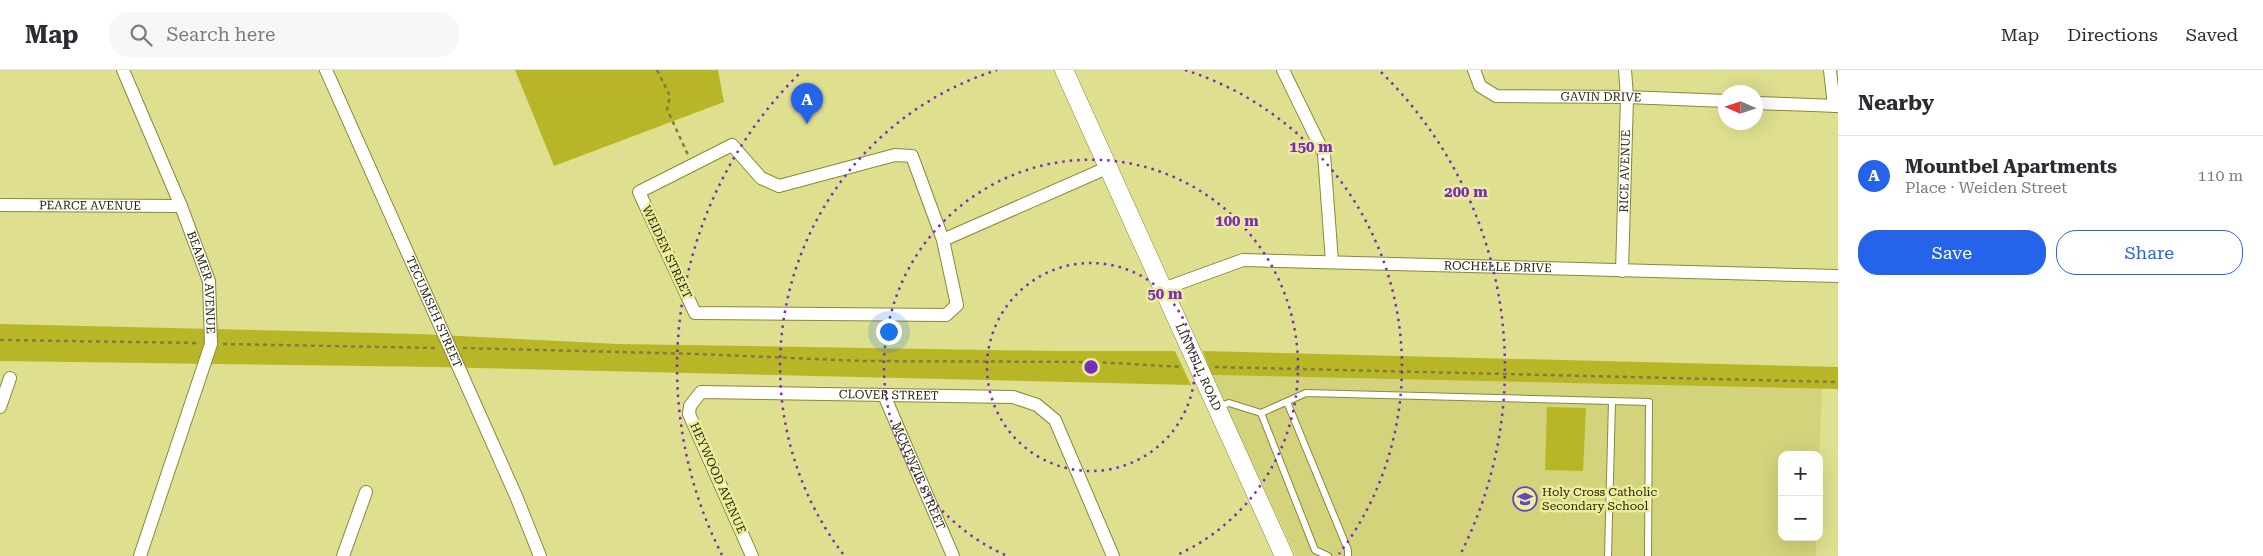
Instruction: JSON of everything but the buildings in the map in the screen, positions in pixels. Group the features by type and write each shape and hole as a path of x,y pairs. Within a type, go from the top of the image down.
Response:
{"main road":[{"name":"LINWELL ROAD","path":"1064,70 1284,556"}],"street":[{"name":"BEAMER AVENUE","path":"123,70 181,206 209,281 210,344 140,556"},
{"name":"TECUMSEH STREET","path":"326,70 508,478 540,556"},
{"path":"1283,70 1324,154 1332,262"},
{"name":"GAVIN DRIVE","path":"1474,70 1480,86 1496,96 1627,97 1718,101"},
{"name":"RICE AVENUE","path":"1622,271 1627,97 1625,70"},
{"path":"1763,103 1836,106 1830,70"},
{"name":"WEIDEN STREET","path":"732,145 761,178 779,186 896,155 912,156 943,240 957,305 946,315 695,313 639,192 732,145"},
{"path":"943,240 1109,167"},
{"name":"PEARCE AVENUE","path":"0,205 181,206"},
{"name":"ROCHELLE DRIVE","path":"1163,289 1243,260 1838,276"},
{"path":"0,407 10,378"},
{"name":"CLOVER STREET","path":"694,401 701,392 1013,397 1037,405 1055,420 1113,556"},
{"name":"MCKENZIE STREET","path":"884,395 952,556"},
{"name":"HEYWOOD AVENUE","path":"694,401 690,406 689,414 752,556"},
{"path":"342,556 366,492"}],"lane":[{"path":"1216,407 1229,403 1261,413 1306,393 1649,402 1648,556"},
{"path":"1608,556 1612,401"},
{"path":"1287,402 1348,550 1348,556"},
{"path":"1261,413 1315,550 1328,556"}],"path":[{"path":"657,70 670,96 667,110 693,165"},
{"path":"0,340 205,344"},
{"path":"221,344 437,348"},
{"path":"463,348 698,354 862,361 1095,362 1185,367"},
{"path":"1210,369 1214,367 1838,382"}],"shaded area":[{"path":"515,70 718,70 724,102 554,166"},
{"path":"0,324 418,334 618,344 1175,351 1191,385 438,367 0,361"},
{"path":"1203,351 1838,367 1838,389 1211,375"},
{"name":"Holy Cross Catholic Secondary School","path":"1211,375 1822,389 1819,451 1778,451 1778,541 1816,541 1816,556 1296,556"},
{"path":"1547,407 1586,408 1583,471 1545,470"}],"place":[{"name":"Mountbel Apartments","path":"807,124"},
{"name":"Holy Cross Catholic Secondary School","path":"1525,499"}]}
